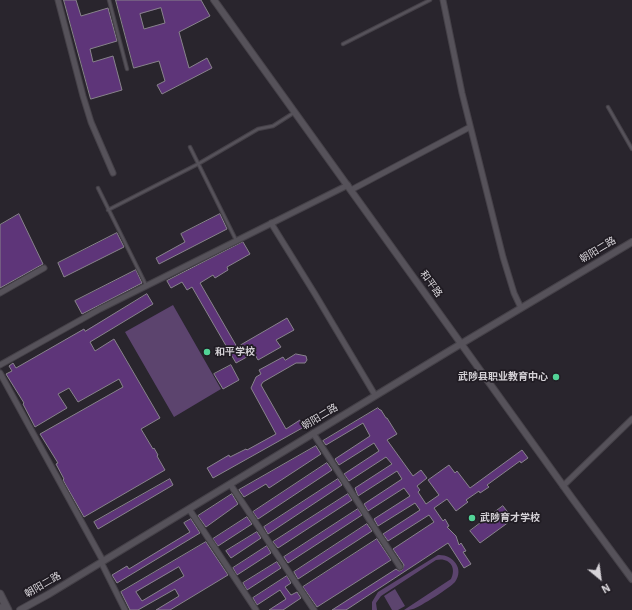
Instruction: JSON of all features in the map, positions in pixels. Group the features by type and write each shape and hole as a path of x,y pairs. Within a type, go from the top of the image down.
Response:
{"main road":[{"path":"0,594 8,610"}],"street":[{"path":"58,0 91,122 113,173"},
{"name":"和平路","path":"214,0 350,187 563,486 632,579"},
{"path":"443,0 462,93 503,257 514,293 521,308"},
{"path":"0,365 100,309 271,223 350,187 470,126"},
{"path":"271,223 375,395"},
{"name":"朝阳二路","path":"20,610 461,343 632,242"},
{"path":"0,293 44,268"},
{"path":"0,373 102,561 125,610"},
{"path":"563,486 632,418"},
{"path":"312,433 400,567"},
{"path":"230,484 314,610"},
{"path":"189,508 256,610"}],"lane":[{"path":"110,0 127,69"},
{"path":"343,44 430,0"},
{"path":"608,107 632,149"},
{"path":"108,210 198,164 258,129 273,126 295,112"},
{"path":"190,147 236,241"},
{"path":"98,188 146,286"}],"shaded area":[{"path":"173,305 221,389 174,417 125,332"},
{"path":"438,555 443,555 452,559 458,567 458,577 452,585 417,607 411,610 404,610 451,579 453,571 451,564 445,560 436,560 381,596 376,603 377,610 372,610 372,602 378,592"},
{"path":"395,589 405,606 398,610 392,610 384,596"}],"building":[{"path":"64,0 76,0 81,16 108,8 117,41 90,49 93,62 113,56 122,90 91,99"},
{"path":"116,0 201,0 210,16 179,32 189,68 207,58 212,68 162,94 157,85 165,81 159,61 134,68","holes":["161,8 165,23 144,29 140,14"]},
{"path":"19,214 43,264 0,288 0,225"},
{"path":"220,214 227,229 159,264 156,258 185,242 181,234"},
{"path":"117,233 124,247 64,277 58,263"},
{"path":"243,242 250,254 227,267 228,270 215,278 213,275 200,283 237,347 287,318 294,330 276,340 281,347 258,360 254,353 236,363 192,287 187,290 182,282 171,288 167,281"},
{"path":"136,270 142,283 82,314 75,301"},
{"path":"147,294 153,304 90,342 95,351 114,339 160,418 141,429 153,449 154,448 165,470 84,517 63,480 64,479 56,464 58,463 40,434 123,387 119,379 78,402 69,388 58,394 67,408 35,427 23,404 24,403 6,374 12,371 9,366 13,363 16,368 84,329 85,331"},
{"path":"296,354 306,356 307,360 305,363 296,363 263,382 261,385 286,429 300,420 304,427 213,478 207,468 229,455 230,457 246,449 247,450 276,434 251,388 256,377 261,374 259,370 283,357 285,360"},
{"path":"231,365 239,380 223,389 214,374"},
{"path":"378,408 387,418 397,434 387,440 413,476 421,470 427,478 417,486 420,490 418,492 426,504 439,495 428,480 449,465 455,473 457,471 470,488 522,450 528,458 521,463 520,461 487,485 489,487 480,493 479,491 466,500 468,502 456,511 447,499 434,508 443,521 445,519 449,526 447,527 456,536 459,545 461,543 466,551 463,552 471,564 464,568 448,543 346,610 332,610 396,569 399,571 402,570 404,565 393,549 434,522 429,515 388,541 383,534 420,510 415,503 378,526 374,519 410,496 404,488 368,511 364,504 402,479 397,471 358,496 355,488 392,464 386,457 349,481 344,474 379,451 374,443 339,465 335,459 370,436 363,423 326,445 323,441"},
{"path":"316,446 321,454 269,488 266,484 244,497 239,490"},
{"path":"327,463 332,470 258,519 253,512"},
{"path":"170,479 173,485 98,529 94,522"},
{"path":"338,479 342,485 268,534 264,527"},
{"path":"232,494 238,504 206,527 198,516"},
{"path":"348,494 352,500 278,548 273,542"},
{"path":"503,506 513,519 480,543 470,531"},
{"path":"358,509 362,515 288,563 284,557"},
{"path":"247,517 252,524 218,546 213,539"},
{"path":"191,519 200,533 117,583 112,575 127,566 129,569 190,532 184,523"},
{"path":"367,524 372,531 298,579 294,572"},
{"path":"257,532 261,538 231,558 226,551"},
{"path":"377,539 391,560 317,607 303,587"},
{"path":"206,542 228,575 170,610 156,610 179,596 175,589 138,610 130,610 121,592","holes":["179,567 184,576 142,601 136,592"]},
{"path":"267,546 271,553 237,575 233,568"},
{"path":"277,562 281,568 247,590 243,583"},
{"path":"287,576 291,583 285,587 291,595 297,592 301,598 283,610 269,610 286,599 280,590 257,605 253,598"}],"place":[{"name":"和平学校","path":"207,352"},
{"name":"武陟县职业教育中心","path":"556,377"},
{"name":"武陟育才学校","path":"472,518"}]}
